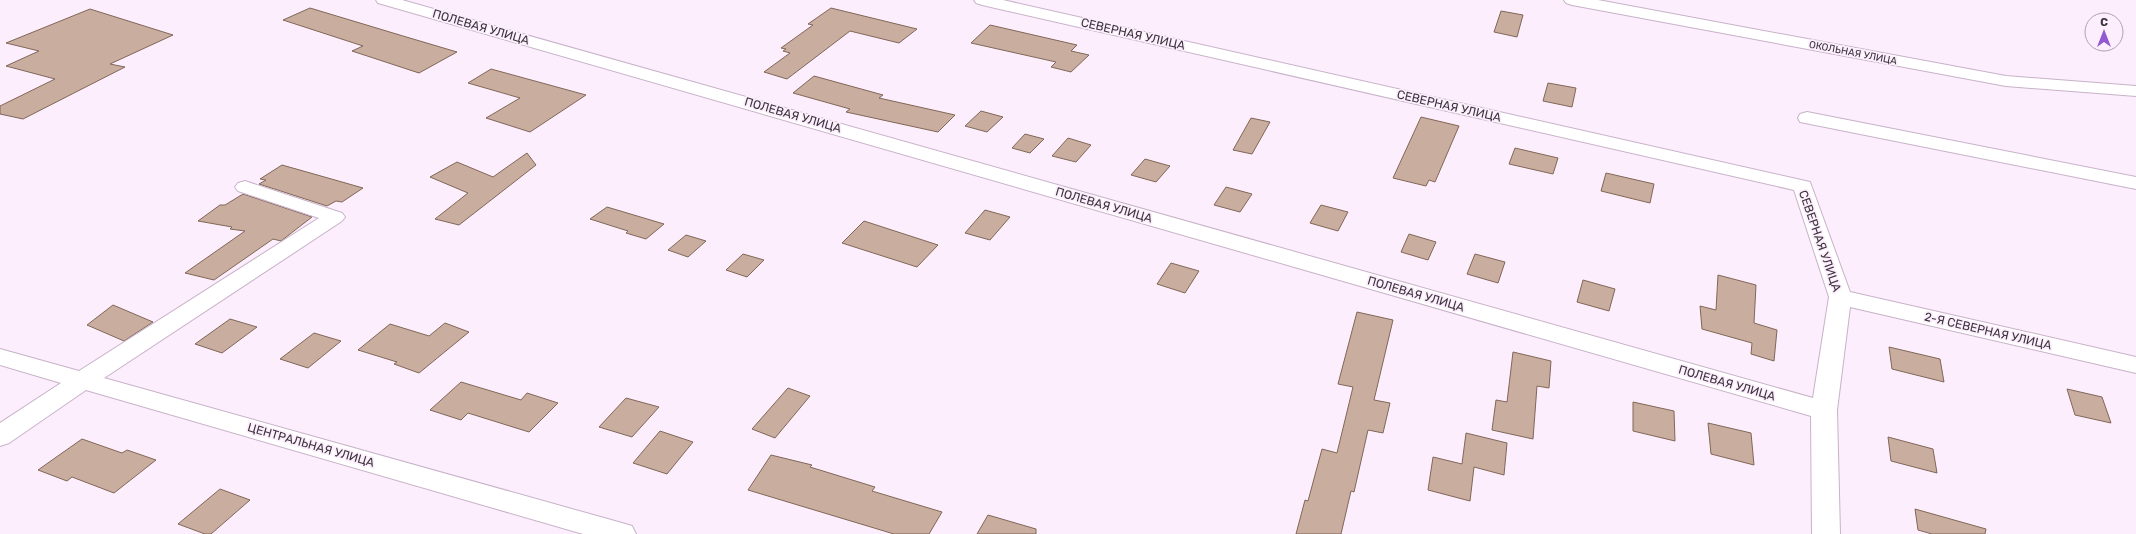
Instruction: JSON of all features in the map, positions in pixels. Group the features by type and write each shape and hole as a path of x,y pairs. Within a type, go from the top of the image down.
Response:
{"street":[{"name":"ПОЛЕВАЯ УЛИЦА","path":"384,0 1824,410"},
{"name":"СЕВЕРНАЯ УЛИЦА","path":"982,0 1803,186 1840,297"},
{"name":"ОКОЛЬНАЯ УЛИЦА","path":"1572,0 2006,81 2136,91"},
{"path":"1807,118 2136,184"},
{"path":"0,436 83,380 335,217 245,187"},
{"path":"1826,534 1824,410 1840,297"},
{"name":"2-Я СЕВЕРНАЯ УЛИЦА","path":"1840,297 2136,365"},
{"name":"ЦЕНТРАЛЬНАЯ УЛИЦА","path":"0,357 622,534"}],"building":[{"path":"310,8 457,52 419,73 352,51 363,46 283,20"},
{"path":"831,8 917,29 899,43 850,31 787,79 764,72 790,53 783,51 786,49 781,48 813,25 808,24"},
{"path":"90,9 173,35 110,64 125,67 23,119 0,114 0,106 55,79 6,66 39,51 6,43"},
{"path":"1501,11 1523,15 1517,37 1494,32"},
{"path":"990,25 1077,45 1071,51 1089,55 1071,72 1051,67 1056,62 971,43"},
{"path":"491,69 586,95 530,132 486,118 520,98 468,83"},
{"path":"814,76 883,95 879,98 955,115 938,132 846,112 850,109 793,93"},
{"path":"1548,83 1576,88 1572,107 1543,101"},
{"path":"981,111 1003,117 987,132 965,126"},
{"path":"1421,117 1459,126 1435,182 1429,180 1426,186 1393,178"},
{"path":"1251,118 1270,122 1252,154 1233,150"},
{"path":"1025,134 1044,139 1030,153 1012,148"},
{"path":"1068,138 1091,145 1076,162 1052,156"},
{"path":"1515,148 1558,158 1553,174 1509,164"},
{"path":"527,153 536,165 459,225 435,219 468,193 430,177 457,162 493,177"},
{"path":"1145,159 1170,166 1156,182 1131,175"},
{"path":"282,165 363,188 342,202 336,201 327,206 259,184 266,180 260,179"},
{"path":"1606,173 1654,184 1650,203 1601,191"},
{"path":"1226,187 1252,194 1240,212 1214,205"},
{"path":"243,194 312,217 281,241 273,239 214,280 185,273 245,231 230,229 232,227 198,221 220,205 225,205"},
{"path":"1321,205 1348,212 1338,231 1310,223"},
{"path":"607,207 664,224 646,239 626,233 628,231 590,219"},
{"path":"985,210 1010,217 990,240 965,233"},
{"path":"864,221 938,245 917,267 842,243"},
{"path":"1409,234 1436,242 1428,260 1401,252"},
{"path":"686,235 706,241 688,257 668,250"},
{"path":"743,254 764,260 747,277 726,270"},
{"path":"1475,254 1505,262 1498,283 1467,274"},
{"path":"1171,263 1199,271 1185,293 1157,284"},
{"path":"1718,275 1756,285 1754,323 1777,330 1774,361 1751,354 1752,343 1702,329 1700,306 1716,310"},
{"path":"1583,280 1615,289 1609,311 1577,302"},
{"path":"113,305 153,322 124,341 87,325"},
{"path":"1357,312 1393,320 1374,400 1390,403 1383,433 1368,430 1354,492 1351,491 1341,534 1296,534 1305,500 1308,501 1322,449 1337,453 1353,387 1338,384"},
{"path":"230,319 257,327 222,353 195,344"},
{"path":"445,323 469,332 419,373 394,364 397,362 358,350 390,324 429,336"},
{"path":"314,333 341,341 308,368 280,359"},
{"path":"1889,347 1940,359 1944,382 1892,369"},
{"path":"1513,352 1551,361 1549,388 1537,386 1533,439 1492,430 1496,400 1507,402"},
{"path":"461,382 521,400 527,393 558,403 529,432 468,413 461,420 430,410"},
{"path":"788,388 810,396 775,438 752,429"},
{"path":"2067,389 2102,397 2111,423 2075,415"},
{"path":"626,398 659,407 632,437 599,427"},
{"path":"1633,402 1674,411 1675,441 1633,431"},
{"path":"1708,423 1751,433 1754,465 1711,454"},
{"path":"660,431 693,442 667,474 633,463"},
{"path":"1466,433 1507,443 1504,475 1474,467 1470,501 1428,490 1433,457 1462,464"},
{"path":"1888,437 1933,449 1937,473 1891,461"},
{"path":"82,439 122,453 127,450 156,460 114,493 72,477 67,481 38,470"},
{"path":"771,455 812,465 810,467 875,487 872,491 942,512 929,534 894,534 748,490"},
{"path":"220,489 250,500 211,534 205,534 178,524"},
{"path":"1915,509 1986,529 1985,534 1932,534 1918,530"},
{"path":"988,515 1036,529 1036,534 977,534"}]}
